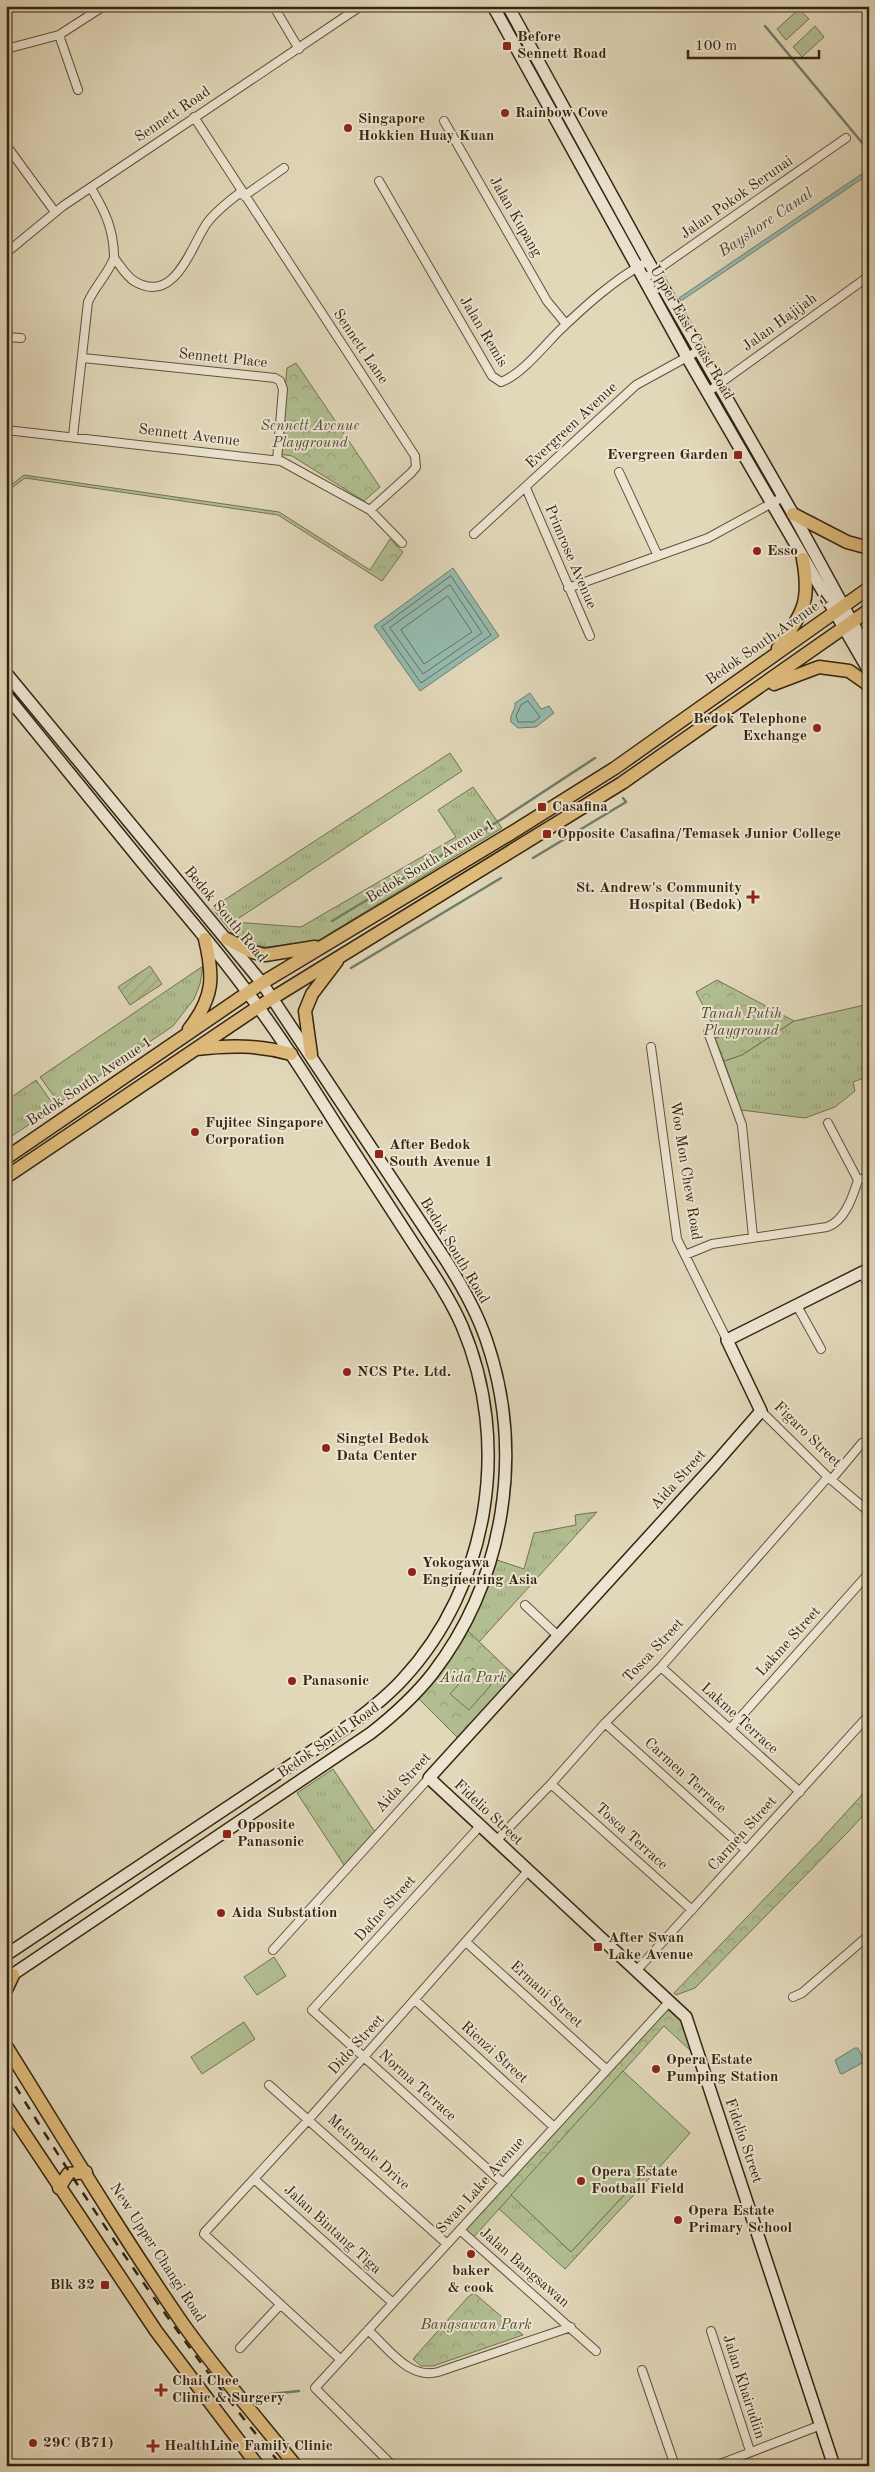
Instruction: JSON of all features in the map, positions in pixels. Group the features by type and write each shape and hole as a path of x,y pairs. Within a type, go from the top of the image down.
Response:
{"main road":[{"name":"Upper East Coast Road","path":"493,6 636,267 803,559 847,625 869,671"},
{"name":"Upper East Coast Road","path":"508,6 698,351 783,497 838,610"},
{"path":"792,514 847,542 869,548"},
{"path":"772,656 806,602 808,584 803,559"},
{"name":"Bedok South Avenue 1","path":"6,1158 262,983 508,835 615,768 869,588"},
{"name":"Bedok South Avenue 1","path":"6,1177 258,1006 622,783 869,610"},
{"name":"Upper East Coast Road","path":"847,625 869,653"},
{"path":"730,707 787,678 819,667 849,671 869,686"},
{"name":"Bedok South Road","path":"6,673 273,997 454,1274 470,1301 485,1337 499,1389 506,1448 501,1516 490,1563 471,1612 447,1653 420,1688 394,1714 371,1733 9,1977"},
{"name":"Bedok South Road","path":"6,695 248,992 291,1054 444,1290 469,1345 482,1390 488,1460 483,1514 468,1574 455,1603 432,1642 402,1680 372,1708 330,1739 6,1955"},
{"path":"182,1039 203,1012 208,997 212,979 206,939"},
{"path":"227,939 252,952 266,955 323,946"},
{"path":"311,1054 305,1011 312,994 342,955"},
{"path":"194,1050 234,1045 255,1046 291,1054"},
{"path":"727,1340 865,1270"},
{"name":"Figaro Street","path":"727,1340 760,1411"},
{"name":"Aida Street","path":"429,1778 760,1411"},
{"name":"Fidelio Street","path":"429,1778 687,2018 834,2466"},
{"path":"6,1990 9,1977"},
{"name":"New Upper Changi Road","path":"6,2046 136,2254 185,2325 226,2381 296,2466"},
{"path":"6,2106 59,2188 172,2354 258,2466"},
{"path":"59,2188 68,2174 86,2172"}],"street":[{"path":"6,49 59,35 104,6"},
{"name":"Sennett Road","path":"6,253 55,212 361,6"},
{"path":"277,12 299,49"},
{"path":"59,35 78,90"},
{"name":"Sennett Lane","path":"194,117 242,194 415,456 416,467 370,510"},
{"name":"Jalan Kupang","path":"444,120 547,300 566,324"},
{"name":"Jalan Pokok Serunai","path":"644,279 846,138"},
{"path":"6,145 55,212"},
{"path":"114,258 133,280 143,285 154,287 168,282 180,272 207,223 242,194 284,168"},
{"name":"Jalan Remis","path":"379,180 494,378 501,382 513,375 566,324 636,267 648,261"},
{"path":"73,436 88,302 98,283 110,270 114,258 114,240 110,225 104,209 91,188"},
{"name":"Jalan Hajijah","path":"708,392 869,276"},
{"path":"6,336 21,338"},
{"name":"Evergreen Avenue","path":"474,534 636,385 698,351"},
{"name":"Sennett Place","path":"83,358 275,378 280,381 283,389 277,460"},
{"name":"Sennett Avenue","path":"6,430 277,460 292,466 370,510 402,543"},
{"path":"619,472 658,556"},
{"name":"Primrose Avenue","path":"526,488 590,636"},
{"path":"568,588 708,538 783,497"},
{"path":"708,1032 742,1125 753,1237"},
{"name":"Woo Mon Chew Road","path":"651,1047 677,1239 727,1340"},
{"path":"828,1123 858,1180"},
{"path":"858,1180 869,1177"},
{"path":"685,1256 712,1244 831,1225 841,1218 858,1180"},
{"path":"865,1270 869,1286"},
{"path":"796,1304 821,1349"},
{"name":"Figaro Street","path":"760,1411 829,1478 869,1512"},
{"name":"Tosca Street","path":"496,1840 551,1784 604,1723 661,1667 862,1443"},
{"name":"Lakme Street","path":"730,1729 869,1573"},
{"path":"525,1605 557,1635"},
{"name":"Lakme Terrace","path":"661,1667 800,1792"},
{"name":"Carmen Street","path":"637,1970 869,1715"},
{"name":"Carmen Terrace","path":"604,1723 746,1850"},
{"name":"Aida Street","path":"273,1950 429,1778"},
{"name":"Tosca Terrace","path":"551,1784 692,1910"},
{"name":"Dafne Street","path":"312,2010 480,1826"},
{"name":"Dido Street","path":"280,2304 204,2234 205,2230 308,2119 528,1871"},
{"path":"793,1997 802,1993 869,1935"},
{"name":"Ermani Street","path":"466,1942 606,2070"},
{"name":"Rienzi Street","path":"415,2000 554,2127"},
{"name":"Swan Lake Avenue","path":"393,2466 315,2391 315,2388 670,2001"},
{"name":"Norma Terrace","path":"312,2010 503,2183"},
{"name":"Metropole Drive","path":"269,2085 447,2244"},
{"name":"Jalan Bintang Tiga","path":"254,2179 392,2303"},
{"name":"Jalan Bangsawan","path":"460,2230 596,2351"},
{"path":"240,2348 280,2304 340,2359"},
{"name":"Jalan Bangsawan","path":"368,2330 408,2368 425,2374 438,2372 571,2327"},
{"name":"Jalan Khairudiin","path":"711,2331 750,2451"},
{"path":"642,2370 675,2466"},
{"path":"715,2466 821,2425"}],"green space":[{"path":"799,9 809,19 786,40 777,29"},
{"path":"815,26 824,37 802,57 793,47"},
{"name":"Sennett Avenue Playground","path":"296,363 380,487 364,501 292,456 279,454 287,368"},
{"path":"24,475 279,512 370,570 390,539 403,552 382,581 278,515 25,478 6,492 6,489"},
{"path":"450,753 462,771 233,922 301,927 456,837 438,810 473,787 502,828 319,940 267,947 255,945 233,934 212,908"},
{"path":"150,966 162,984 130,1005 118,987"},
{"path":"203,966 200,984 194,999 173,1026 59,1103 40,1077"},
{"name":"Tanah Putih Playground","path":"717,980 794,1021 742,1055 724,1061 715,1038 719,1037 696,992"},
{"path":"869,1004 869,1033 864,1034 869,1044 869,1076 853,1082 855,1091 835,1107 805,1118 741,1110 724,1061 742,1055 794,1021"},
{"path":"36,1080 55,1107 6,1140 6,1101"},
{"path":"597,1512 479,1642 467,1630 497,1560 524,1569 534,1533 576,1525 575,1515"},
{"name":"Aida Park","path":"467,1630 516,1677 459,1739 418,1698"},
{"path":"473,1668 491,1685 469,1710 450,1694"},
{"path":"333,1769 375,1832 344,1865 297,1793"},
{"path":"869,1787 869,1809 849,1831 695,1988 676,1995 674,1993"},
{"path":"274,1957 286,1976 257,1995 244,1977"},
{"path":"670,2003 678,2011 691,2051 664,2026 472,2239 462,2230"},
{"path":"244,2022 255,2039 202,2074 191,2057"},
{"name":"Opera Estate Football Field","path":"623,2071 690,2133 656,2171 651,2166 571,2252 511,2195"},
{"path":"651,2166 656,2171 565,2269 499,2209 511,2195 571,2252"},
{"name":"Bangsawan Park","path":"474,2293 523,2335 433,2366 421,2366 413,2359 468,2297"}],"water":[{"path":"869,169 869,174 681,301 679,298"},
{"path":"453,568 499,636 420,691 374,626"},
{"path":"530,693 541,709 549,706 554,713 536,727 518,728 511,722 515,703"},
{"path":"858,2048 863,2059 868,2059 869,2064 864,2065 862,2063 842,2074 840,2073 835,2060"}],"waterway":[{"path":"765,26 869,151"},
{"path":"332,921 502,819 595,758"},
{"path":"533,858 626,802 623,798"},
{"path":"351,968 501,878"},
{"path":"256,2399 261,2395 299,2391"}],"railway":[{"path":"6,2071 70,2173 137,2273 207,2371 282,2466"}],"place":[{"name":"Before Sennett Road","path":"507,46"},
{"name":"Rainbow Cove","path":"505,113"},
{"name":"Singapore Hokkien Huay Kuan","path":"348,128"},
{"name":"Evergreen Garden","path":"738,455"},
{"name":"Esso","path":"757,551"},
{"name":"Bedok Telephone Exchange","path":"817,728"},
{"name":"Casafina","path":"542,807"},
{"name":"Opposite Casafina/Temasek Junior College","path":"547,834"},
{"name":"St. Andrew's Community Hospital (Bedok)","path":"753,897"},
{"name":"Fujitec Singapore Corporation","path":"195,1132"},
{"name":"After Bedok South Avenue 1","path":"379,1154"},
{"name":"NCS Pte. Ltd.","path":"347,1372"},
{"name":"Singtel Bedok Data Center","path":"326,1448"},
{"name":"Yokogawa Engineering Asia","path":"412,1572"},
{"name":"Panasonic","path":"292,1681"},
{"name":"Opposite Panasonic","path":"227,1834"},
{"name":"Aida Substation","path":"221,1913"},
{"name":"After Swan Lake Avenue","path":"598,1947"},
{"name":"Opera Estate Pumping Station","path":"656,2069"},
{"name":"Opera Estate Football Field","path":"581,2181"},
{"name":"Opera Estate Primary School","path":"678,2220"},
{"name":"baker & cook","path":"471,2254"},
{"name":"Blk 32","path":"105,2285"},
{"name":"Chai Chee Clinic & Surgery","path":"161,2390"},
{"name":"29C (B71)","path":"33,2443"},
{"name":"HealthLine Family Clinic","path":"153,2446"}],"water label":[{"name":"Bayshore Canal","path":"766,223"}]}
